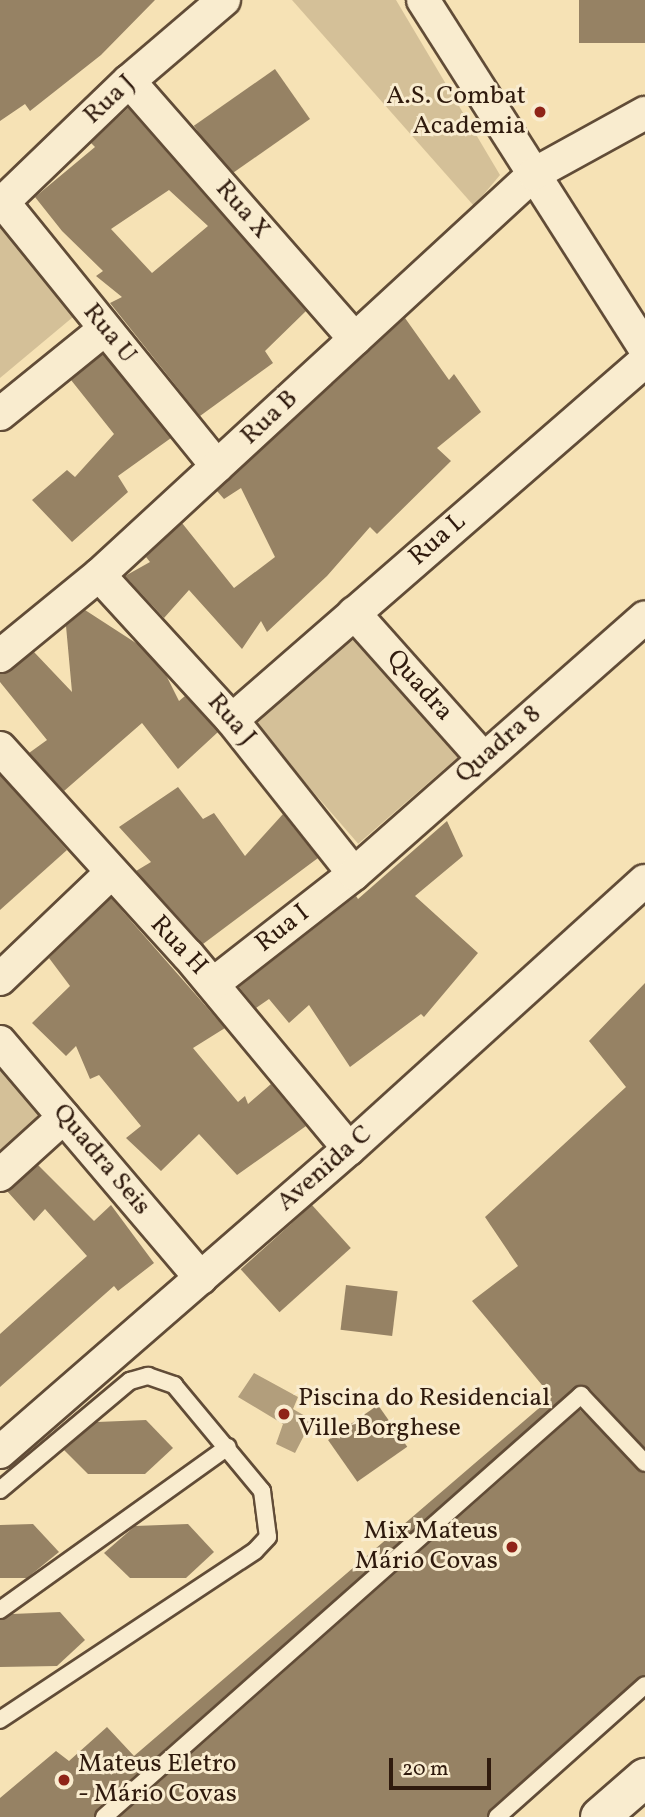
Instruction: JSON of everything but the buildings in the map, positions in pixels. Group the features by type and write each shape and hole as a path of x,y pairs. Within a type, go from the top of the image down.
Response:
{"street":[{"name":"Rua J","path":"1,203 129,82 224,0"},
{"path":"423,0 645,348"},
{"name":"Rua X","path":"129,82 355,339"},
{"name":"Rua B","path":"0,656 99,575 534,174 645,113"},
{"name":"Rua U","path":"1,203 217,466"},
{"path":"0,414 105,329"},
{"name":"Rua L","path":"232,720 645,361"},
{"name":"Rua J","path":"99,575 232,720 354,874"},
{"name":"Quadra","path":"354,613 484,759"},
{"name":"Quadra 8","path":"354,874 645,617"},
{"name":"Rua H","path":"0,748 110,874 213,984 349,1149"},
{"path":"0,979 110,874"},
{"name":"Rua I","path":"213,984 354,874"},
{"name":"Avenida C","path":"0,1452 349,1149 645,881"},
{"name":"Quadra Seis","path":"0,1042 201,1278"},
{"path":"0,1175 64,1117"},
{"path":"600,1817 645,1777"}],"lane":[{"path":"0,1490 130,1381 148,1376 174,1385 228,1447 261,1491 268,1537 255,1551 0,1720"},
{"path":"104,1817 582,1395 645,1463"},
{"path":"0,1610 228,1447"},
{"path":"498,1817 645,1685"}],"shaded area":[{"path":"292,0 396,0 500,175 474,206"},
{"path":"0,219 79,312 0,378"},
{"path":"358,624 467,749 358,844 249,718"},
{"path":"0,1046 60,1112 0,1166"},
{"name":"Piscina do Residencial Ville Borghese","path":"254,1373 298,1397 293,1409 312,1420 295,1453 276,1444 283,1424 238,1397"}],"place":[{"name":"A.S. Combat Academia","path":"540,112"},
{"name":"Piscina do Residencial Ville Borghese","path":"284,1414"},
{"name":"Mix Mateus Mário Covas","path":"512,1547"},
{"name":"Mateus Eletro - Mário Covas","path":"64,1780"}]}
